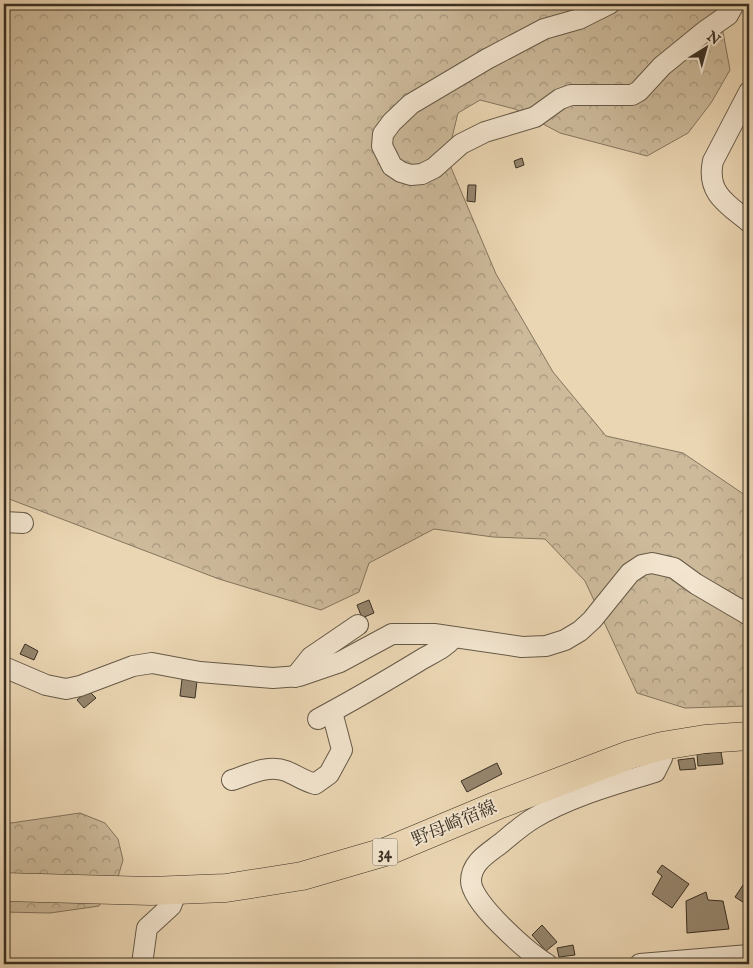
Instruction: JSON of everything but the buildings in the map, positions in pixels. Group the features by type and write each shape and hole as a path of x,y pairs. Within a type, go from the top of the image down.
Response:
{"main road":[{"name":"野母崎宿線","path":"4,887 151,891 226,888 302,876 388,851 564,779 629,755 662,746 705,738 749,736"}],"street":[{"path":"609,4 579,19 544,29 487,59 411,104 392,122 383,134 382,146 392,166 411,176 422,174 434,168 460,144 485,132 535,117 560,99 572,95 632,95 639,91 662,66 728,15 734,4"},
{"path":"749,92 713,161 711,172 714,188 730,206 749,222"},
{"path":"4,668 46,685 66,689 80,686 133,666 152,663 200,672 272,678 295,677 340,662 392,634 413,633 454,637 522,647 546,646 565,640 580,631 592,620 630,573 642,565 652,563 674,568 696,584 749,615"},
{"path":"295,677 311,657 358,625"},
{"path":"232,780 275,768 315,784 329,774 342,750 325,716 426,656 447,646 454,637"},
{"path":"547,964 534,956 499,924 482,904 472,888 473,869 485,855 533,819 580,796 655,772 662,758 662,746"},
{"path":"142,964 147,928 170,906 177,890"},
{"path":"640,964 749,955"}],"green space":[{"path":"4,4 723,4 721,21 730,70 711,103 688,133 647,156 560,133 515,109 480,100 458,113 447,158 496,274 553,372 606,436 683,453 749,499 749,706 685,708 637,693 585,581 545,539 493,537 434,529 369,563 359,592 321,610 219,579 4,497"},
{"path":"80,813 105,823 118,839 123,860 118,877 99,906 50,913 4,912 4,824"}]}
